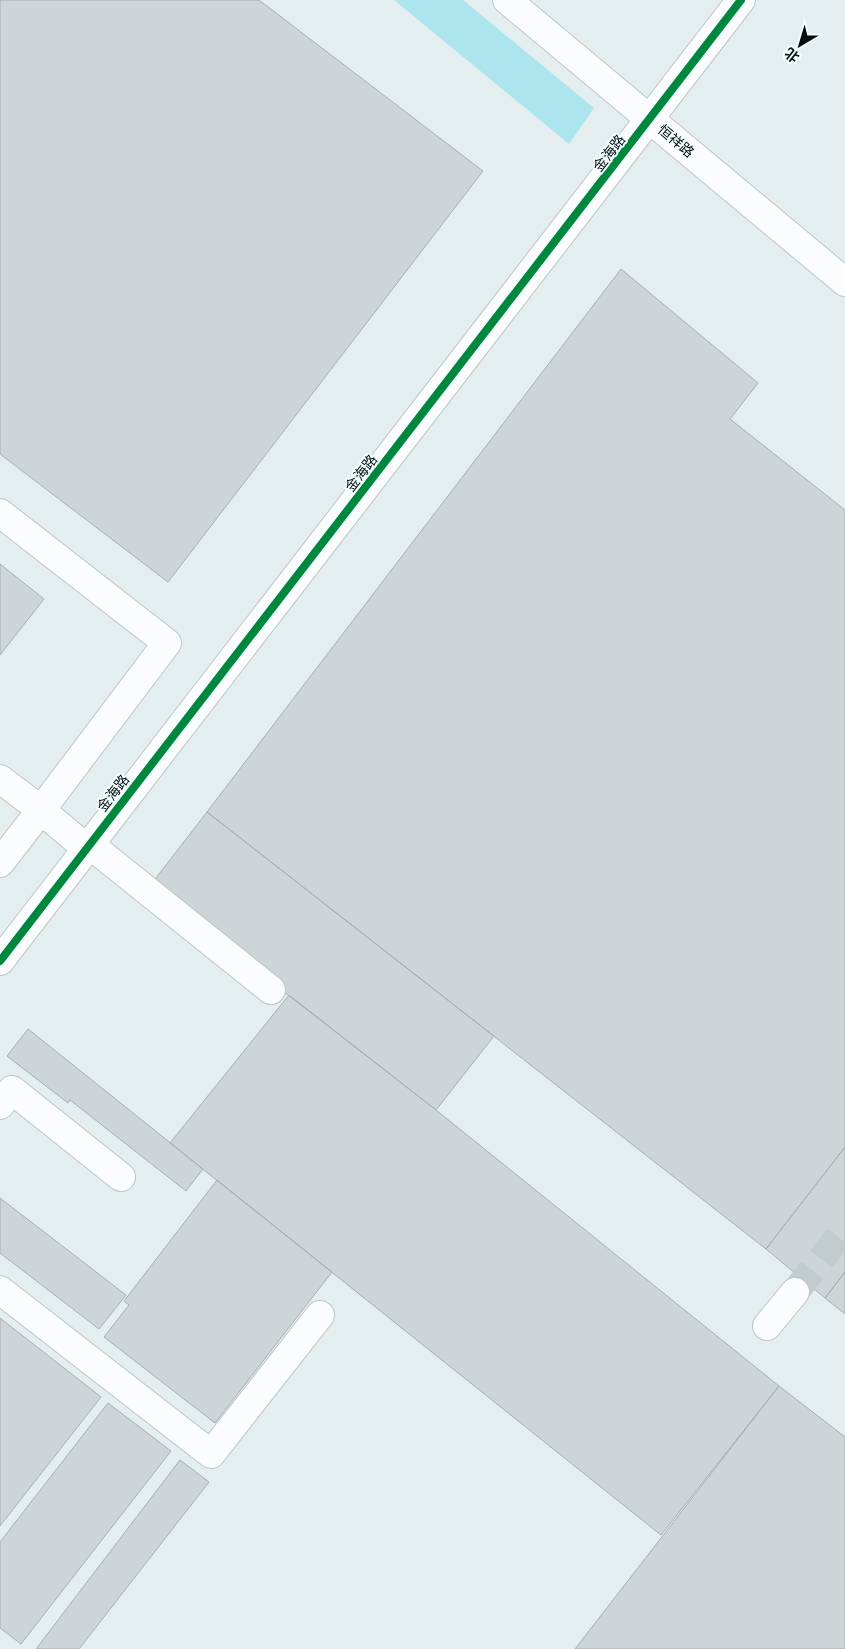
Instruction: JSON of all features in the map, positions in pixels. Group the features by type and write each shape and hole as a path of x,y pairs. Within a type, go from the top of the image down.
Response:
{"street":[{"name":"恒祥路","path":"507,0 845,282"},
{"name":"金海路","path":"0,961 741,0"},
{"path":"0,513 167,643 0,863"},
{"path":"0,778 271,990"},
{"path":"4,1092 121,1177"},
{"path":"0,1290 211,1454 320,1315"},
{"path":"767,1326 795,1292"}],"shaded area":[{"path":"394,0 463,0 594,108 569,144"}],"building":[{"path":"0,0 259,0 483,171 168,582 0,454"},
{"path":"621,269 758,383 730,419 845,510 845,1147 766,1249 207,812"},
{"path":"0,564 44,599 0,655"},
{"path":"207,812 494,1036 436,1110 149,887"},
{"path":"289,995 436,1110 779,1386 661,1535 170,1143"},
{"path":"28,1029 203,1169 186,1191 70,1100 68,1103 7,1056"},
{"path":"845,1147 845,1272 825,1298 766,1249"},
{"path":"217,1180 332,1272 215,1423 104,1337 129,1305 124,1301"},
{"path":"0,1198 126,1295 99,1329 0,1253"},
{"path":"845,1272 845,1314 825,1298"},
{"path":"0,1318 101,1397 0,1526"},
{"path":"779,1386 845,1437 845,1649 575,1649"},
{"path":"108,1403 171,1451 21,1644 0,1628 0,1542"},
{"path":"180,1460 209,1482 79,1649 36,1649"}],"tunnel":[{"path":"795,1292 845,1229"}],"cycle path":[{"path":"0,961 741,0"}]}
